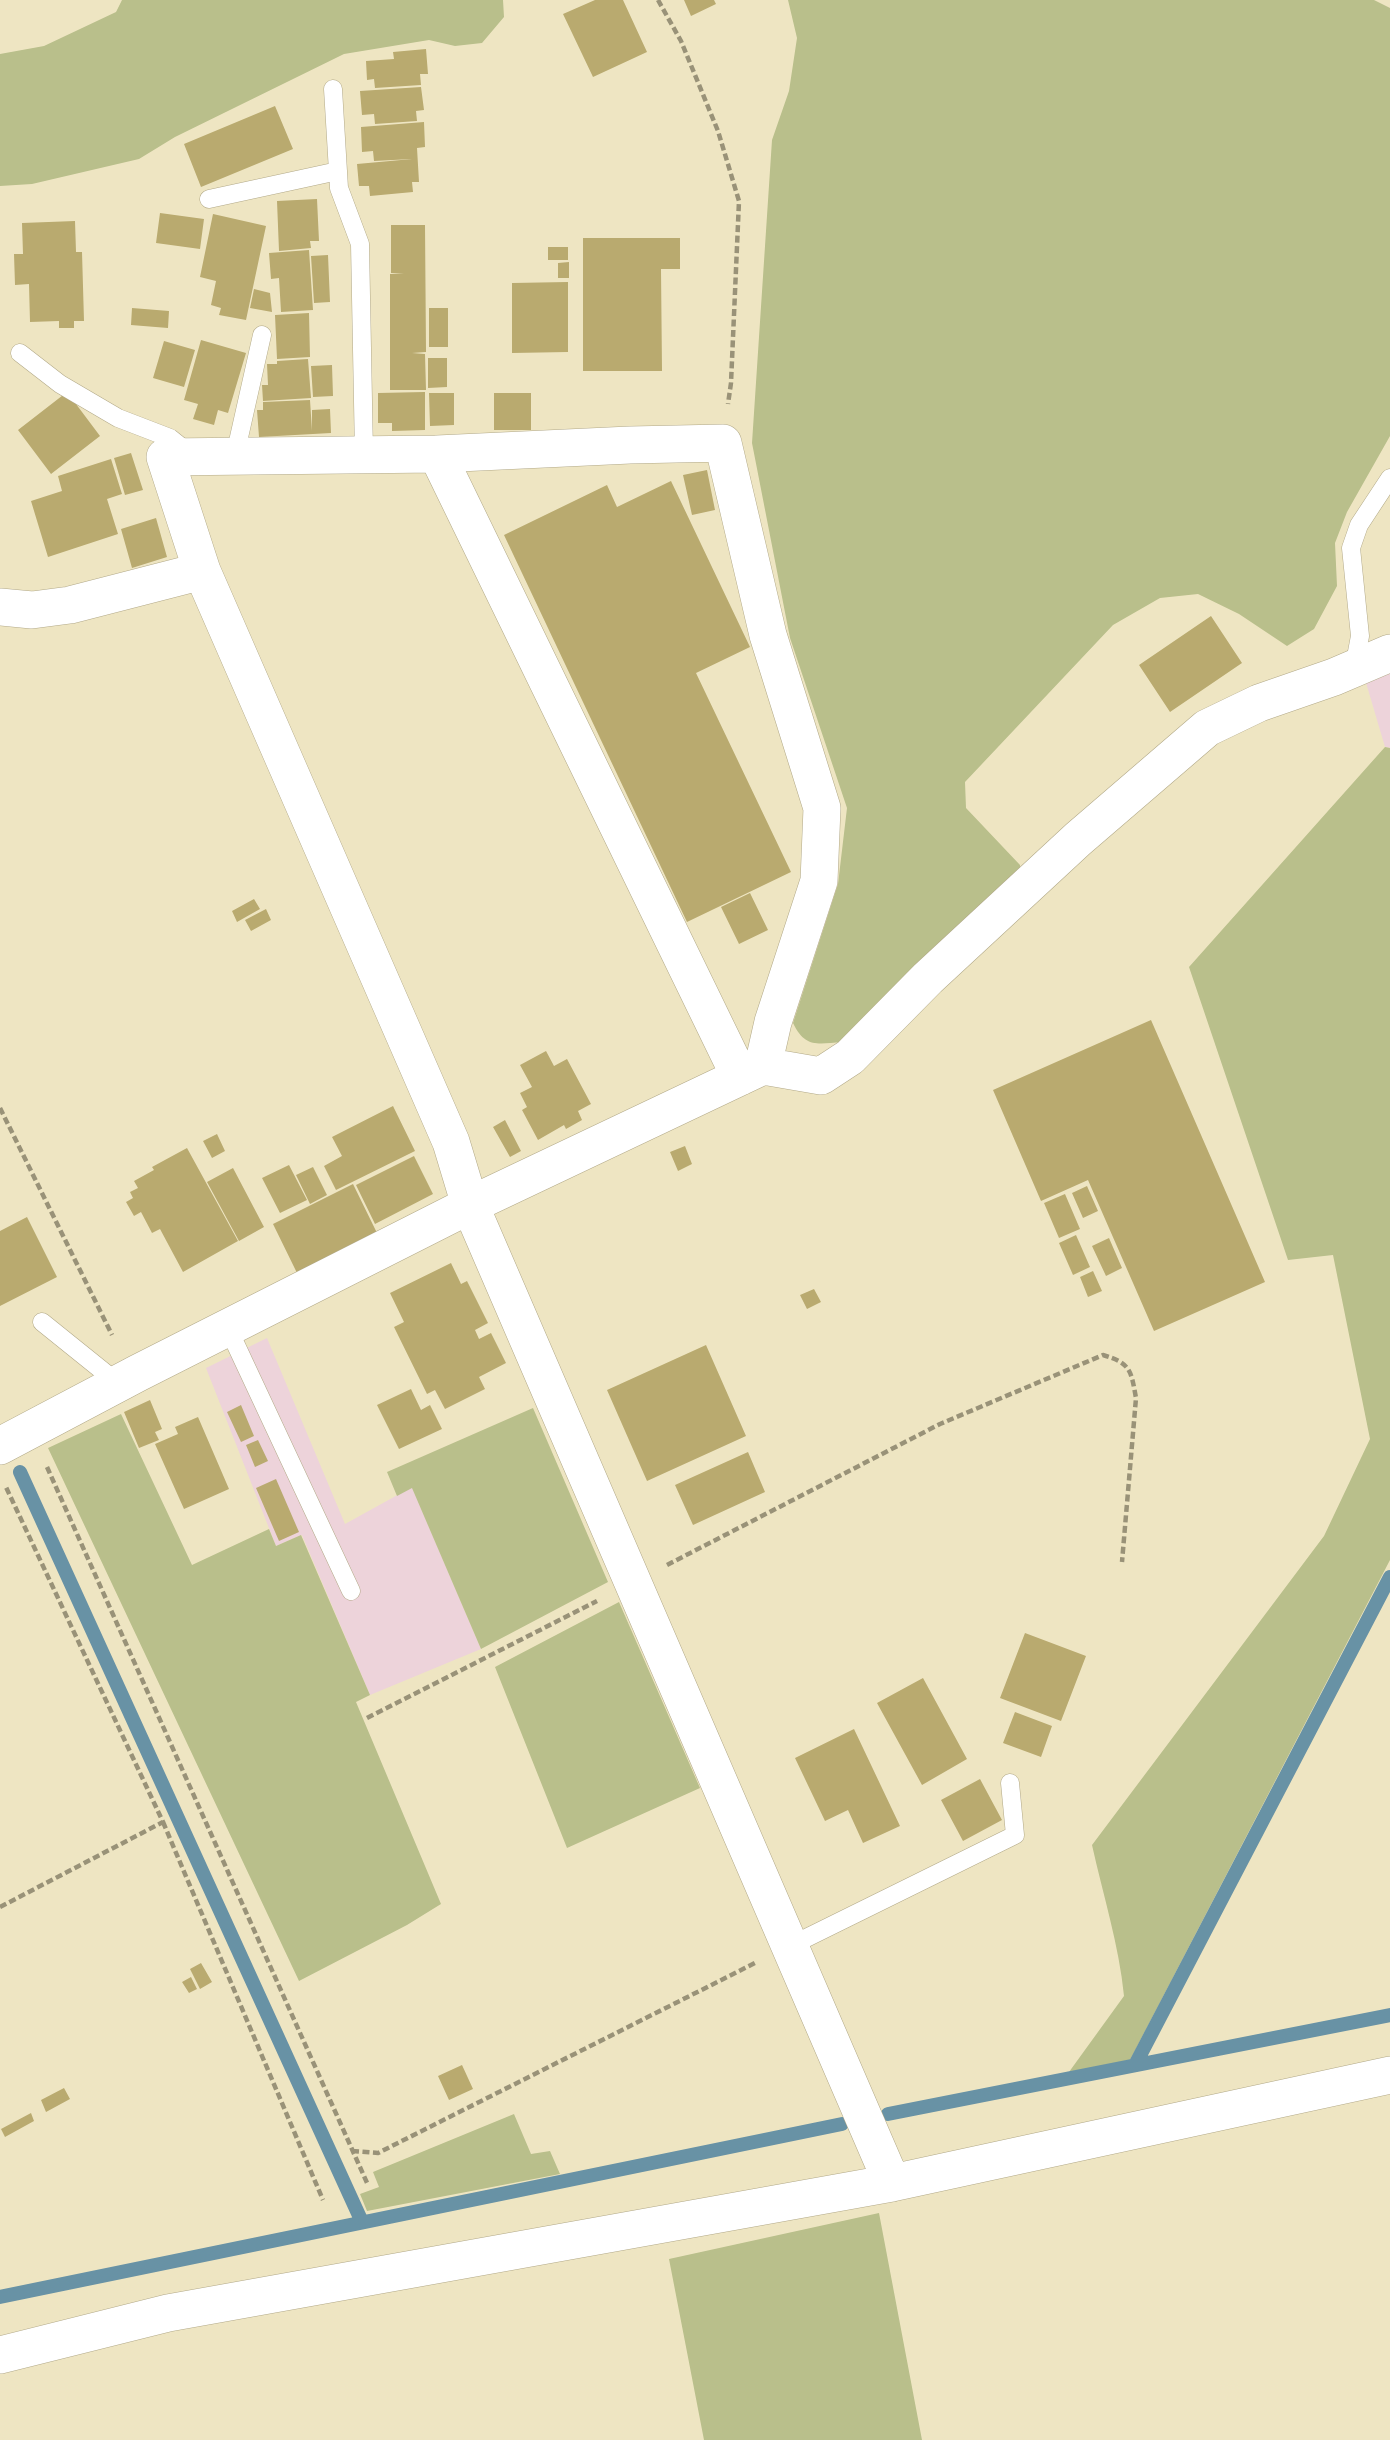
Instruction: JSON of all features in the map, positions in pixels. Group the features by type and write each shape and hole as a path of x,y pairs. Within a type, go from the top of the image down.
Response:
{"street":[{"path":"751,1071 773,1021 819,881 822,808 768,635 723,443 437,454 165,457 202,571 451,1142 470,1205 892,2183"},
{"path":"437,454 751,1071"},
{"path":"0,607 32,610 70,606 202,571"},
{"path":"15,1438 470,1205 751,1071 821,1076 850,1057 928,978 1077,839 1207,728 1259,703 1390,653"},
{"path":"0,2355 168,2313 892,2183 1390,2075"}],"lane":[{"path":"333,89 339,188 360,244 364,454"},
{"path":"208,199 338,171"},
{"path":"234,455 262,335"},
{"path":"20,353 60,384 118,418 170,438 192,456"},
{"path":"1354,668 1360,636 1351,548 1359,525 1390,478"},
{"path":"42,1322 125,1380"},
{"path":"228,1328 351,1591"},
{"path":"790,1946 1015,1835 1010,1783"}],"path":[{"path":"658,0 681,41 718,131 738,201 731,383 723,443"},
{"path":"0,1108 125,1380"},
{"path":"367,1718 940,1424 1103,1355 1122,1361 1132,1375 1136,1398 1122,1562"},
{"path":"15,1438 368,2185"},
{"path":"0,1475 163,1822 323,2200"},
{"path":"0,1907 163,1822"},
{"path":"352,2151 378,2153 790,1946"}],"shaded area":[{"path":"1390,666 1390,748 1385,747 1364,676"},
{"path":"267,1338 345,1524 412,1487 481,1649 370,1695 302,1535 276,1546 206,1368"}],"green space":[{"path":"122,0 503,0 504,17 482,43 455,46 429,40 344,54 175,137 139,159 32,184 0,186 0,54 44,46 116,12"},
{"path":"788,0 1374,0 1390,8 1390,436 1347,512 1335,543 1337,586 1314,629 1287,646 1239,614 1198,594 1160,598 1113,625 965,782 966,808 1020,865 1020,877 842,1042 825,1043 807,1041 793,1023 838,884 847,808 790,638 752,443 772,140 789,91 797,38"},
{"path":"1385,747 1390,748 1390,1560 1130,2060 1069,2072 1124,1996 1115,1939 1092,1845 1324,1536 1370,1439 1333,1255 1288,1260 1189,967"},
{"path":"533,1408 608,1582 481,1649 412,1488 397,1496 387,1472"},
{"path":"121,1414 192,1565 269,1529 276,1546 301,1535 370,1695 356,1702 441,1904 407,1925 299,1981 48,1448"},
{"path":"619,1602 700,1788 567,1848 495,1667"},
{"path":"514,2114 531,2154 550,2151 560,2174 367,2211 360,2194 379,2187 373,2172"},
{"path":"879,2213 922,2440 704,2440 669,2259"}],"building":[{"path":"595,0 623,0 647,52 593,77 563,14"},
{"path":"684,0 714,0 716,4 691,16"},
{"path":"426,49 428,74 420,74 421,85 375,88 374,79 367,80 366,61 394,59 393,52"},
{"path":"421,87 424,110 416,111 417,121 375,124 374,114 362,115 360,91"},
{"path":"275,106 293,149 201,187 184,144"},
{"path":"424,122 425,147 417,148 419,182 412,182 413,192 370,196 369,186 359,186 357,164 412,159 374,161 373,151 362,152 361,127"},
{"path":"317,199 319,241 310,241 311,248 279,251 277,201"},
{"path":"160,213 204,219 200,249 156,243"},
{"path":"213,214 266,226 246,320 219,315 221,308 211,305 216,281 200,277"},
{"path":"75,221 76,252 82,252 84,321 74,321 74,328 59,328 59,321 30,322 29,284 15,285 14,254 23,254 22,223"},
{"path":"391,225 425,225 426,352 412,353 425,354 426,390 390,390 390,274 404,274 391,273"},
{"path":"583,238 680,238 680,269 661,269 662,371 583,371"},
{"path":"548,247 568,247 568,260 548,260"},
{"path":"309,250 313,310 281,312 279,278 271,279 269,253"},
{"path":"328,255 330,302 314,303 311,256"},
{"path":"569,262 569,278 558,278 558,263"},
{"path":"568,282 568,352 512,353 512,283"},
{"path":"254,289 270,293 272,312 250,308"},
{"path":"132,308 169,311 168,328 131,325"},
{"path":"429,308 448,308 448,347 429,347"},
{"path":"309,313 310,357 277,359 275,315"},
{"path":"201,340 246,353 228,413 218,410 214,425 193,419 198,404 184,400"},
{"path":"164,341 195,350 184,387 153,378"},
{"path":"428,358 447,358 447,387 428,388"},
{"path":"308,359 311,398 263,401 262,385 268,385 267,364"},
{"path":"332,365 333,396 313,397 311,366"},
{"path":"67,392 100,436 51,474 18,430"},
{"path":"425,392 425,430 392,431 392,423 378,423 378,393"},
{"path":"429,393 454,393 454,425 430,426"},
{"path":"494,393 531,393 531,430 494,430"},
{"path":"310,400 312,431 312,410 330,409 331,433 259,437 257,410 263,410 263,402"},
{"path":"131,453 143,490 125,495 114,458"},
{"path":"111,459 122,494 107,499 118,534 48,557 31,501 62,491 58,476"},
{"path":"707,470 715,510 692,515 683,475"},
{"path":"671,481 750,647 696,673 791,872 687,922 504,535 607,485 617,507"},
{"path":"156,518 167,557 132,568 121,529"},
{"path":"1211,616 1242,663 1170,712 1139,665"},
{"path":"750,893 768,930 739,944 721,907"},
{"path":"254,899 260,909 237,922 232,911"},
{"path":"266,909 271,920 251,931 245,920"},
{"path":"1151,1020 1265,1282 1154,1331 1088,1180 1041,1201 993,1090"},
{"path":"546,1051 554,1066 567,1059 591,1104 578,1111 582,1120 566,1129 564,1125 538,1140 522,1110 527,1107 520,1093 532,1087 520,1065"},
{"path":"393,1106 415,1151 336,1190 324,1166 342,1156 332,1137"},
{"path":"505,1120 521,1151 510,1157 493,1127"},
{"path":"217,1134 225,1151 212,1158 203,1141"},
{"path":"685,1146 692,1164 678,1171 670,1152"},
{"path":"187,1148 238,1241 183,1272 160,1229 152,1233 141,1212 134,1216 126,1202 133,1198 130,1192 138,1188 134,1181 154,1170 152,1167"},
{"path":"414,1156 433,1194 375,1224 356,1185"},
{"path":"289,1165 307,1200 280,1213 262,1178"},
{"path":"313,1167 327,1195 310,1204 296,1175"},
{"path":"233,1168 264,1227 239,1241 207,1182"},
{"path":"353,1184 377,1233 297,1273 273,1224"},
{"path":"1087,1186 1098,1211 1083,1218 1072,1193"},
{"path":"1065,1194 1080,1229 1059,1238 1044,1203"},
{"path":"27,1217 57,1277 0,1306 0,1231"},
{"path":"1076,1235 1090,1267 1073,1275 1059,1243"},
{"path":"1109,1238 1122,1268 1106,1276 1092,1246"},
{"path":"451,1263 461,1284 467,1281 488,1323 475,1330 479,1339 491,1333 506,1363 479,1377 485,1389 445,1409 435,1390 427,1394 394,1327 404,1322 390,1293"},
{"path":"1093,1271 1102,1291 1088,1297 1080,1277"},
{"path":"814,1289 821,1302 807,1309 800,1295"},
{"path":"706,1345 746,1436 647,1481 607,1390"},
{"path":"411,1389 421,1410 430,1405 442,1429 399,1449 377,1405"},
{"path":"150,1400 162,1429 155,1432 159,1440 139,1448 124,1412"},
{"path":"241,1405 254,1436 241,1442 227,1412"},
{"path":"198,1417 229,1489 184,1509 155,1444 178,1434 175,1427"},
{"path":"258,1440 268,1461 255,1467 246,1445"},
{"path":"748,1452 765,1492 693,1525 675,1485"},
{"path":"276,1479 299,1532 279,1541 256,1488"},
{"path":"1025,1633 1086,1656 1061,1721 1000,1698"},
{"path":"923,1678 967,1759 922,1785 877,1703"},
{"path":"1015,1712 1052,1726 1041,1757 1003,1743"},
{"path":"854,1729 900,1826 863,1843 848,1810 825,1821 795,1758"},
{"path":"980,1779 1002,1820 963,1841 941,1800"},
{"path":"201,1963 212,1982 200,1989 190,1969"},
{"path":"191,1977 197,1989 189,1993 182,1982"},
{"path":"462,2065 473,2089 449,2100 438,2076"},
{"path":"64,2088 70,2099 46,2112 41,2100"},
{"path":"31,2113 34,2121 5,2137 1,2129"}],"waterway":[{"path":"20,1472 362,2222"},
{"path":"1135,2065 1390,1577"},
{"path":"888,2114 1390,2015"},
{"path":"0,2297 842,2124"}]}
